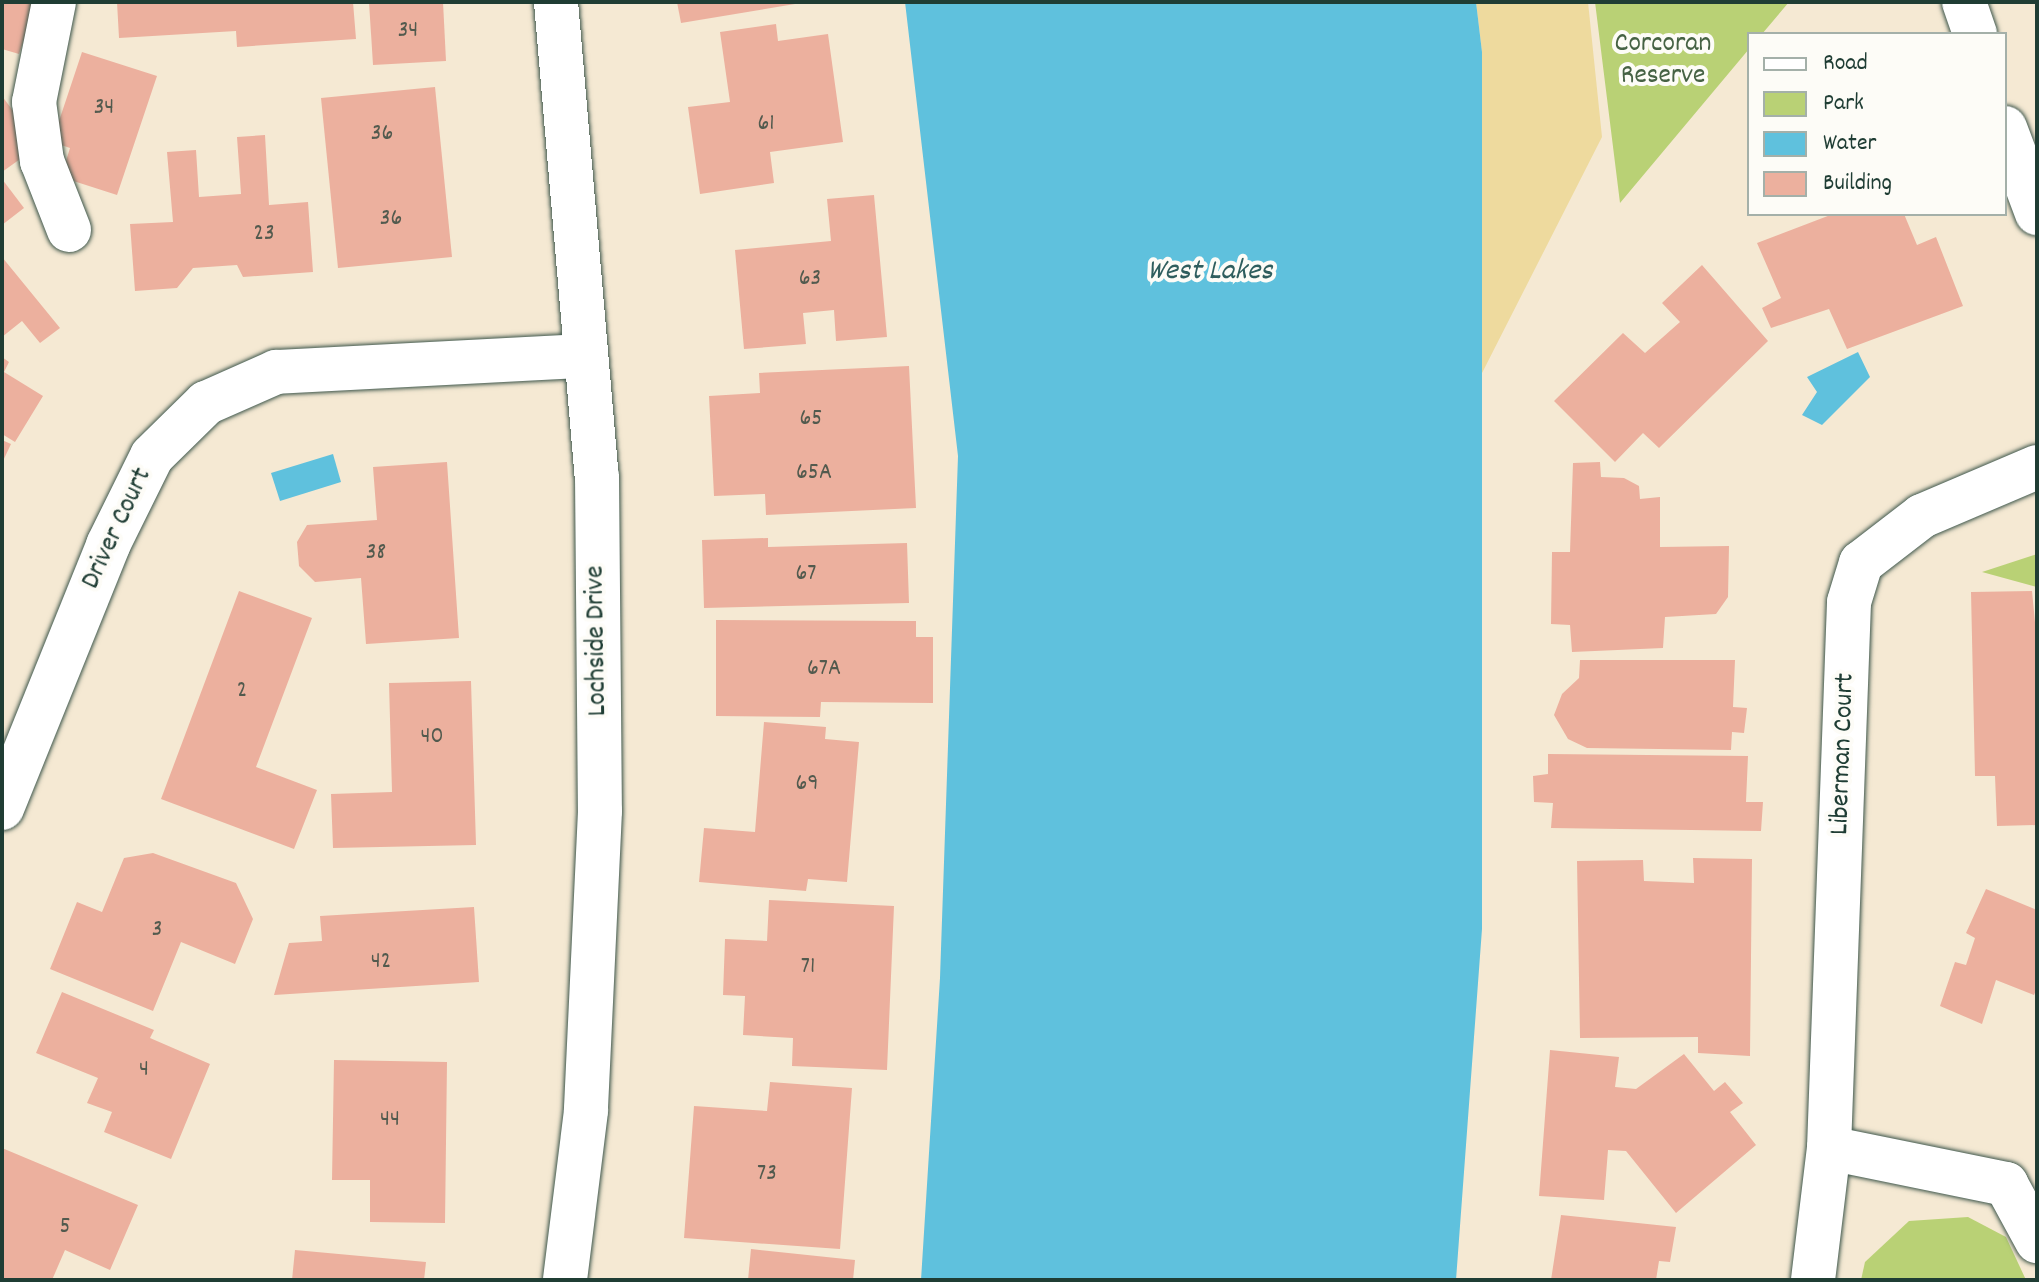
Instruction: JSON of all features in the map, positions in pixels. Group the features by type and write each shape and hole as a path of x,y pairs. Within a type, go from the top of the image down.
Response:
{"street":[{"path":"54,2 34,102 42,161 69,230"},
{"name":"Lochside Drive","path":"556,2 597,476 600,811 586,1111 565,1280"},
{"path":"1964,2 1974,32"},
{"path":"2007,133 2037,213"},
{"name":"Driver Court","path":"2,808 108,545 152,456 206,403 276,372 586,356"},
{"name":"Liberman Court","path":"1813,1280 1829,1148 1849,602 1861,563 1922,516 2037,467"},
{"path":"1829,1148 2006,1184 2037,1241"}],"green space":[{"name":"Corcoran Reserve","path":"1595,2 1789,2 1764,32 1747,32 1747,51 1620,203"},
{"path":"2037,554 2037,587 1982,572"},
{"path":"1968,1217 2006,1237 2026,1280 1861,1280 1865,1262 1909,1221"}],"sand":[{"path":"1476,2 1588,2 1602,137 1480,377 1482,52"}],"water":[{"name":"West Lakes","path":"905,2 1476,2 1482,52 1482,929 1456,1280 921,1280 940,978 958,456"},
{"path":"1858,352 1870,377 1822,425 1802,415 1817,392 1807,377"},
{"path":"333,454 341,482 280,501 271,473"}],"building":[{"path":"2,2 37,2 19,54 2,49"},
{"path":"117,2 353,2 356,39 237,47 236,31 119,38"},
{"path":"369,2 443,2 446,61 373,65"},
{"path":"677,2 795,2 795,4 681,23"},
{"path":"776,24 778,41 828,34 843,142 770,152 774,183 700,194 688,107 730,102 720,32"},
{"path":"82,52 157,76 117,195 61,177 70,148 52,142"},
{"path":"435,87 452,257 338,268 321,98"},
{"path":"2,96 25,127 30,152 2,172"},
{"path":"265,135 269,205 308,202 313,272 243,277 237,265 193,268 177,288 135,291 130,224 173,222 167,152 196,150 199,197 241,194 237,137"},
{"path":"2,179 24,208 2,225"},
{"path":"874,195 887,337 836,341 834,310 803,313 806,344 744,349 735,250 831,241 827,199"},
{"path":"1828,216 1905,216 1917,245 1936,237 1963,306 1847,349 1829,309 1771,328 1762,308 1781,298 1757,243"},
{"path":"2,257 60,328 40,343 22,321 2,337"},
{"path":"1702,265 1768,341 1659,448 1643,433 1615,462 1554,401 1623,333 1645,353 1680,322 1662,303"},
{"path":"2,357 9,362 4,372 43,396 15,442 2,434"},
{"path":"909,366 916,508 766,515 765,494 714,496 709,396 760,393 759,373"},
{"path":"2,440 11,444 2,463"},
{"path":"447,462 459,638 366,644 361,578 315,582 299,566 297,542 307,525 377,520 373,467"},
{"path":"1600,462 1601,477 1624,478 1639,486 1640,499 1660,497 1660,547 1729,546 1728,597 1716,614 1665,617 1663,648 1572,652 1570,625 1551,624 1552,552 1570,552 1573,463"},
{"path":"768,538 768,547 907,543 909,603 704,608 702,540"},
{"path":"239,591 312,618 256,767 317,790 294,849 161,799"},
{"path":"2032,591 2037,643 2037,825 1997,826 1995,776 1975,776 1971,592"},
{"path":"716,620 916,621 916,637 933,637 933,703 821,702 820,717 716,716"},
{"path":"1580,660 1735,660 1733,707 1747,708 1744,733 1732,732 1731,750 1587,748 1568,739 1554,715 1562,694 1579,678"},
{"path":"471,681 476,845 333,848 331,794 392,792 389,683"},
{"path":"764,722 826,727 825,739 859,742 847,882 808,879 806,891 699,882 704,828 755,832"},
{"path":"1548,754 1748,756 1746,802 1763,802 1761,831 1551,828 1553,803 1534,802 1533,776 1548,774"},
{"path":"153,853 236,883 253,919 235,964 181,942 153,1011 50,969 77,902 102,912 124,858"},
{"path":"1693,858 1752,859 1750,1056 1698,1053 1698,1037 1580,1038 1577,861 1643,860 1644,881 1694,883"},
{"path":"1986,889 2037,910 2037,988 2034,995 1996,980 1982,1024 1940,1006 1955,962 1966,965 1975,938 1966,933"},
{"path":"769,900 894,906 887,1070 792,1066 793,1038 743,1035 745,996 723,995 725,939 767,941"},
{"path":"474,907 479,982 274,995 289,943 322,941 320,916"},
{"path":"62,992 154,1030 150,1038 210,1064 171,1159 104,1132 112,1112 87,1103 98,1078 36,1053"},
{"path":"1550,1050 1619,1057 1615,1087 1636,1089 1684,1054 1714,1091 1725,1082 1743,1103 1730,1112 1756,1145 1676,1213 1626,1151 1608,1150 1604,1200 1539,1196"},
{"path":"334,1060 447,1062 445,1223 370,1222 370,1180 332,1180"},
{"path":"770,1082 852,1088 840,1249 684,1238 694,1106 767,1111"},
{"path":"2,1148 138,1205 110,1270 65,1250 52,1280 2,1280"},
{"path":"1561,1215 1676,1227 1670,1262 1659,1261 1656,1280 1551,1280"},
{"path":"751,1249 855,1260 853,1280 748,1280"},
{"path":"295,1250 426,1262 424,1280 292,1280"}]}
